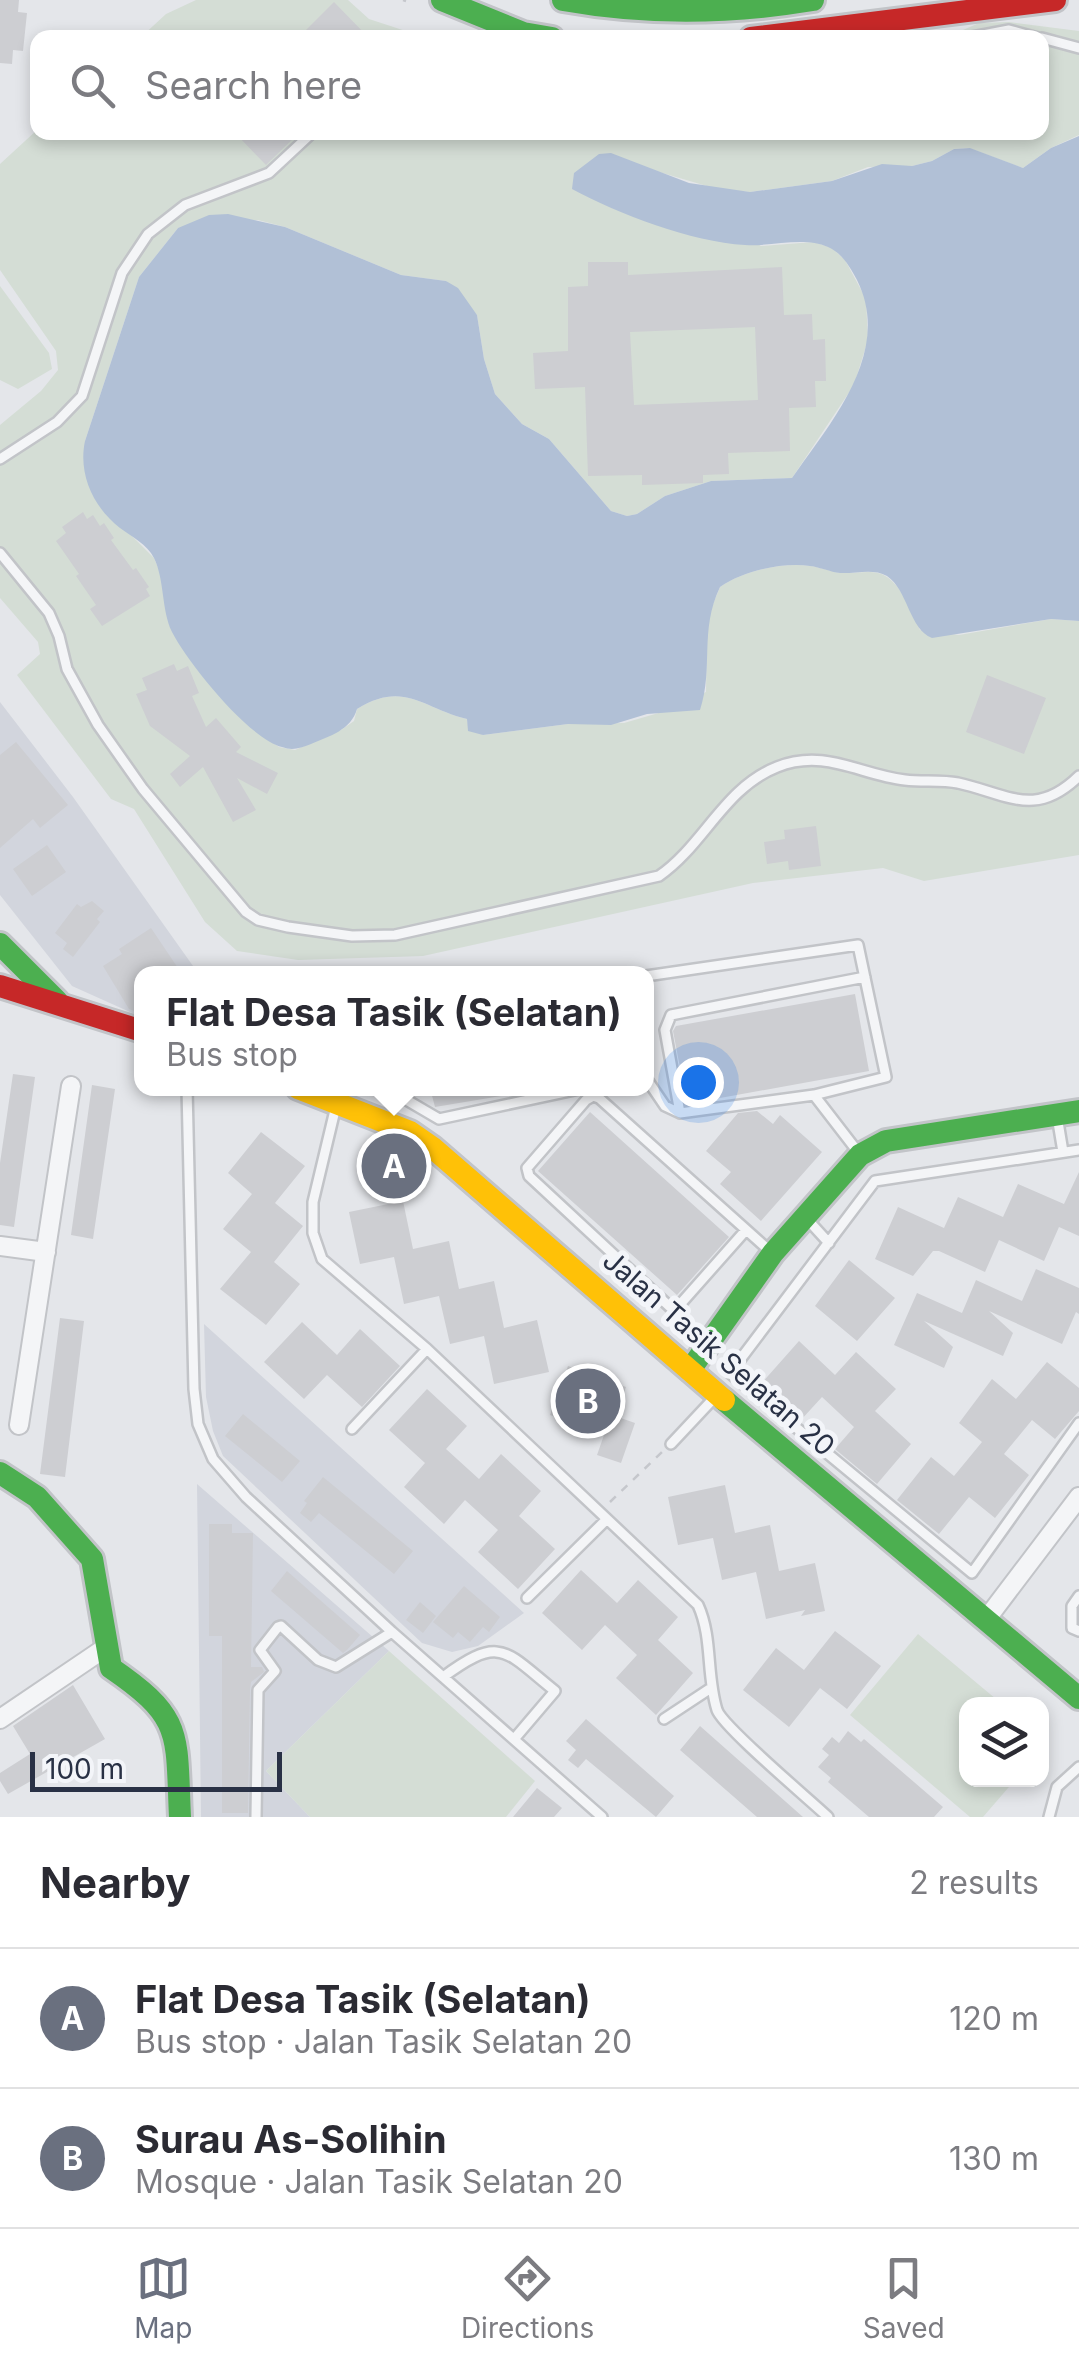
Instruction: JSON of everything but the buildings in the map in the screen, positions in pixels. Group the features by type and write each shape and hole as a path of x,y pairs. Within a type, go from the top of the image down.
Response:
{"main road":[{"path":"442,0 516,30"},
{"path":"562,0 675,12 726,12 814,0"},
{"path":"815,30 1055,0"},
{"path":"0,945 60,1005"},
{"path":"0,986 134,1028"},
{"name":"Jalan Tasik Selatan 20","path":"318,1096 410,1132 432,1148 1079,1698"},
{"path":"690,1370 773,1253 860,1155 886,1141 1068,1113"},
{"path":"0,1472 37,1496 92,1560 104,1648 111,1668 149,1694 169,1718 177,1751 180,1817"}],"street":[{"path":"20,1425 71,1086"},
{"path":"0,1246 46,1252"},
{"path":"985,1621 1079,1497"},
{"path":"0,1720 104,1648"}],"lane":[{"path":"1049,40 1079,48"},
{"path":"0,459 57,422 82,396 122,274 148,234 185,205 269,172 304,140"},
{"path":"0,553 48,614 74,685 143,789 246,912 272,924 352,936 395,935 659,876 683,855 736,793 766,772 788,764 844,764 906,781 952,782 1020,802 1054,795 1079,776"},
{"path":"654,975 858,946 886,1077 814,1095 680,1113 665,1106 654,1090"},
{"path":"680,1113 665,1030 671,1014 865,977"},
{"path":"814,1095 860,1155"},
{"path":"188,1096 194,1389 198,1424 213,1459 246,1497 392,1632 602,1817"},
{"path":"400,1096 439,1119 547,1096"},
{"path":"746,1230 676,1308 529,1176 527,1168 593,1096 773,1253"},
{"path":"336,1103 313,1202 313,1234 322,1259 427,1349 698,1604 707,1624 711,1688 719,1716 828,1817"},
{"path":"1063,1152 1068,1113"},
{"path":"1079,1150 875,1182 730,1373 972,1573 1079,1423"},
{"path":"806,1216 828,1243"},
{"path":"352,1429 427,1349"},
{"path":"671,1444 717,1394"},
{"path":"527,1598 602,1517"},
{"path":"1079,1596 1072,1606 1072,1628 1079,1632"},
{"path":"256,1817 258,1690 275,1671 260,1650 282,1626 318,1660 336,1667 392,1632"},
{"path":"443,1677 488,1650 507,1652 556,1691 515,1738"},
{"path":"664,1720 711,1688"},
{"path":"1049,1817 1057,1788 1079,1767"}],"path":[{"path":"602,1517 671,1444"}],"shaded area":[{"path":"196,0 348,0 369,19 403,30 149,30 166,14"},
{"path":"1009,22 1079,31 1079,135 1051,148 1023,168 969,148 954,149 912,166 868,167 832,181 750,192 717,189 659,172 761,246 814,242 832,248 845,260 866,299 868,340 854,385 792,478 711,481 665,496 637,514 627,516 611,511 549,439 522,424 495,394 477,315 446,281 401,275 285,227 258,220 178,228 139,277 85,441 132,536 154,558 203,675 247,724 279,747 295,750 341,730 354,721 357,709 388,697 413,699 467,719 483,735 568,724 624,723 662,712 706,692 707,619 720,587 751,572 775,567 799,565 841,573 882,574 902,594 920,630 959,635 1051,619 1079,621 1079,855 924,881 883,868 753,883 423,956 298,960 237,951 205,922 134,809 111,799 17,675 40,654 38,642 0,598 0,425 41,391 58,370 56,351 0,270 0,164 30,136 30,140 1049,140 1049,30 963,30 979,23"},
{"path":"0,286 49,353 52,369 18,389 0,380"},
{"path":"0,702 193,966 134,966 134,1014 72,986 0,895"},
{"path":"204,1324 524,1613 478,1646 452,1652 422,1643 223,1456 206,1397"},
{"path":"197,1484 389,1651 266,1771 310,1817 201,1817"},
{"path":"918,1634 994,1697 959,1697 959,1787 1009,1787 983,1817 970,1817 850,1715"},
{"path":"389,1651 535,1781 506,1817 310,1817 266,1771"}],"water":[{"path":"1079,136 1079,621 1051,619 932,638 918,626 900,590 887,576 799,565 775,567 740,576 720,587 710,619 700,710 647,714 611,725 568,724 483,735 468,731 467,719 413,699 388,697 357,709 350,722 332,735 290,749 253,730 191,662 172,632 151,553 110,520 90,489 84,466 85,441 139,277 178,228 209,215 228,214 285,227 401,275 446,281 458,288 477,315 495,394 522,424 549,439 611,511 627,516 637,514 665,496 711,481 792,478 839,410 863,360 868,333 866,307 848,265 833,250 818,244 724,243 656,225 572,189 574,173 599,154 611,153 689,183 750,192 832,181 882,164 912,166 954,149 970,148 1023,168 1051,148"}],"traffic: fast":[{"path":"442,0 516,30"},
{"path":"563,0 688,11 813,0"},
{"path":"0,944 57,1001"},
{"path":"690,1370 773,1253 860,1155 886,1141 1079,1111"},
{"path":"724,1400 1079,1698"},
{"path":"0,1473 37,1497 92,1559 111,1668 152,1701 171,1730 178,1765 180,1817"}],"traffic: slow":[{"path":"318,1096 410,1132 433,1148 724,1400"}],"traffic: jam":[{"path":"815,30 1055,0"},
{"path":"0,986 134,1028"}],"place":[{"name":"Flat Desa Tasik (Selatan)","path":"394,1166"},
{"name":"Surau As-Solihin","path":"588,1401"}]}
